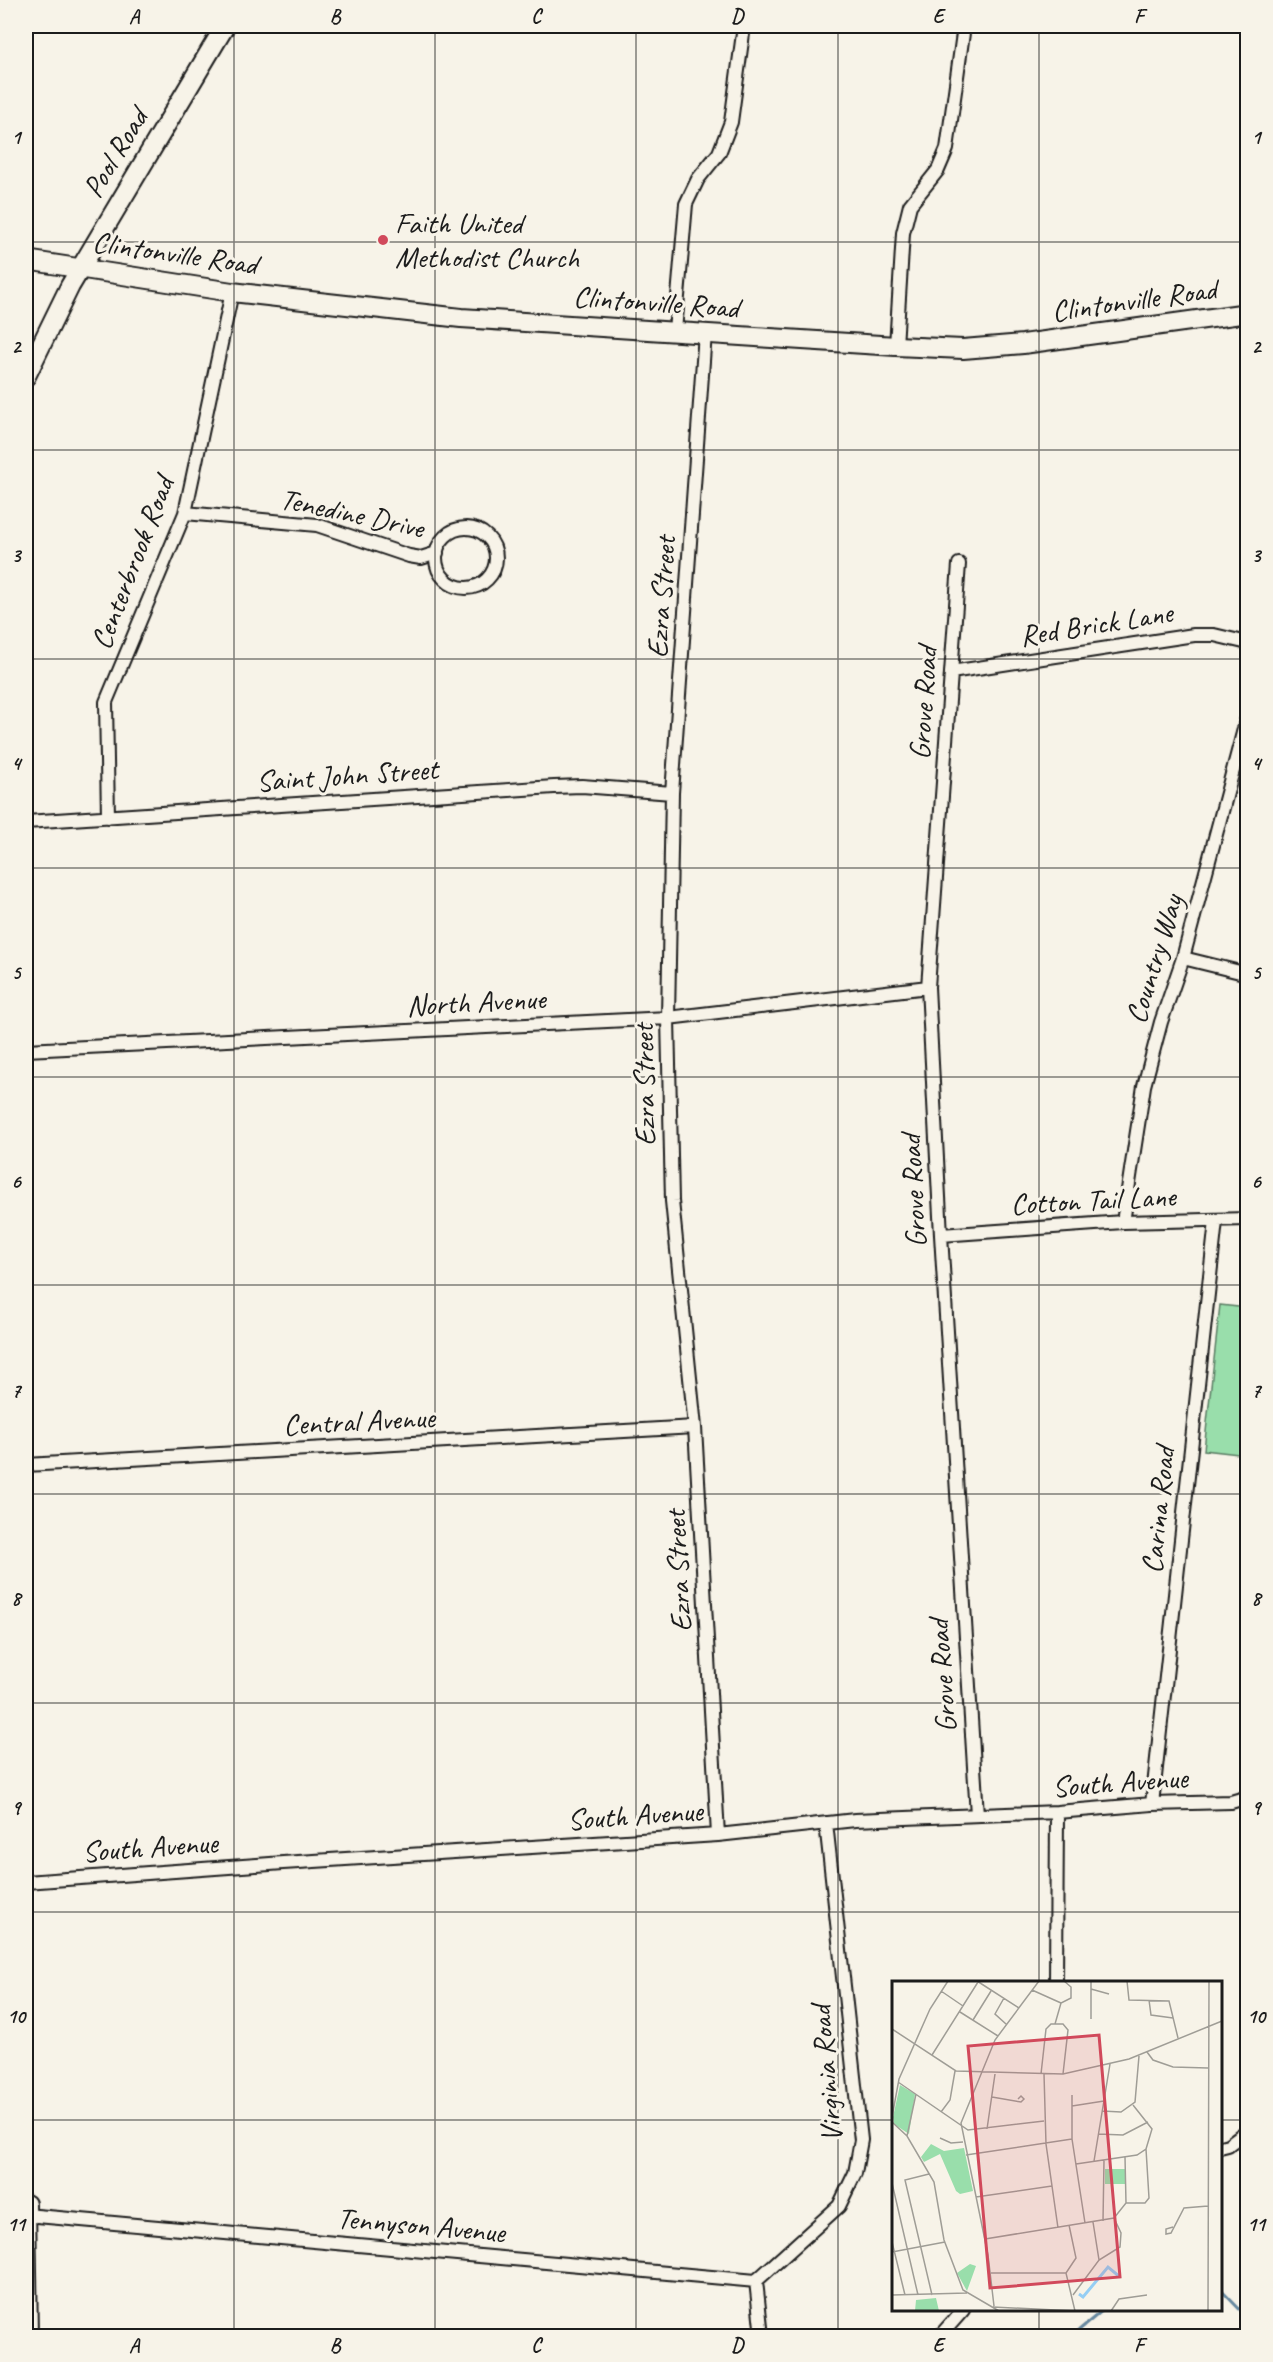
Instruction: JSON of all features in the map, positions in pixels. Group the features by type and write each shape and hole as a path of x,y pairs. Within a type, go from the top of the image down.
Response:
{"main road":[{"name":"Pool Road","path":"26,376 81,268 225,26"},
{"name":"Clintonville Road","path":"26,260 232,292 461,318 963,349 1023,344 1248,313"},
{"path":"26,2204 28,2337"}],"street":[{"path":"675,331 686,204 698,178 719,153 731,122 744,26"},
{"path":"896,346 903,233 910,206 938,170 947,149 963,26"},
{"name":"Centerbrook Road","path":"108,817 106,702 185,513 232,292"},
{"name":"Ezra Street","path":"705,333 672,793 668,1018 672,1201 695,1427 718,1835"},
{"name":"Tenedine Drive","path":"185,513 317,525 409,556 421,558 437,554"},
{"name":"Tenedine Drive","path":"471,528 480,531 494,544 496,563 493,572 483,583 461,587 453,585 442,575 436,561 437,554 439,544 453,531 471,528"},
{"name":"Grove Road","path":"959,564 928,987 976,1815"},
{"name":"Red Brick Lane","path":"951,672 1194,635 1214,635 1248,643"},
{"name":"Country Way","path":"1123,1222 1144,1086 1161,1022 1183,958 1244,747 1248,714"},
{"name":"Saint John Street","path":"26,822 554,787 582,786 672,793"},
{"path":"1183,958 1248,974"},
{"name":"North Avenue","path":"26,1050 668,1018 928,987"},
{"name":"Cotton Tail Lane","path":"941,1235 1123,1222 1248,1219"},
{"name":"Carina Road","path":"1152,1804 1216,1221"},
{"name":"Central Avenue","path":"26,1465 695,1427"},
{"name":"South Avenue","path":"26,1882 718,1835 855,1820 1231,1802 1248,1797"},
{"path":"1056,1981 1057,1812"},
{"name":"Virginia Road","path":"756,2281 839,2206 855,2173 861,2140 826,1823"},
{"path":"1222,2147 1228,2145 1248,2130"},
{"name":"Tennyson Avenue","path":"26,2215 756,2281"},
{"path":"756,2281 762,2337"},
{"path":"940,2337 962,2311"}],"green space":[{"path":"1220,1305 1247,1308 1247,1455 1204,1450"}],"waterway":[{"path":"1222,2291 1248,2318"},
{"path":"1072,2336 1102,2311"}],"place":[{"name":"Faith United Methodist Church","path":"383,240"}]}
